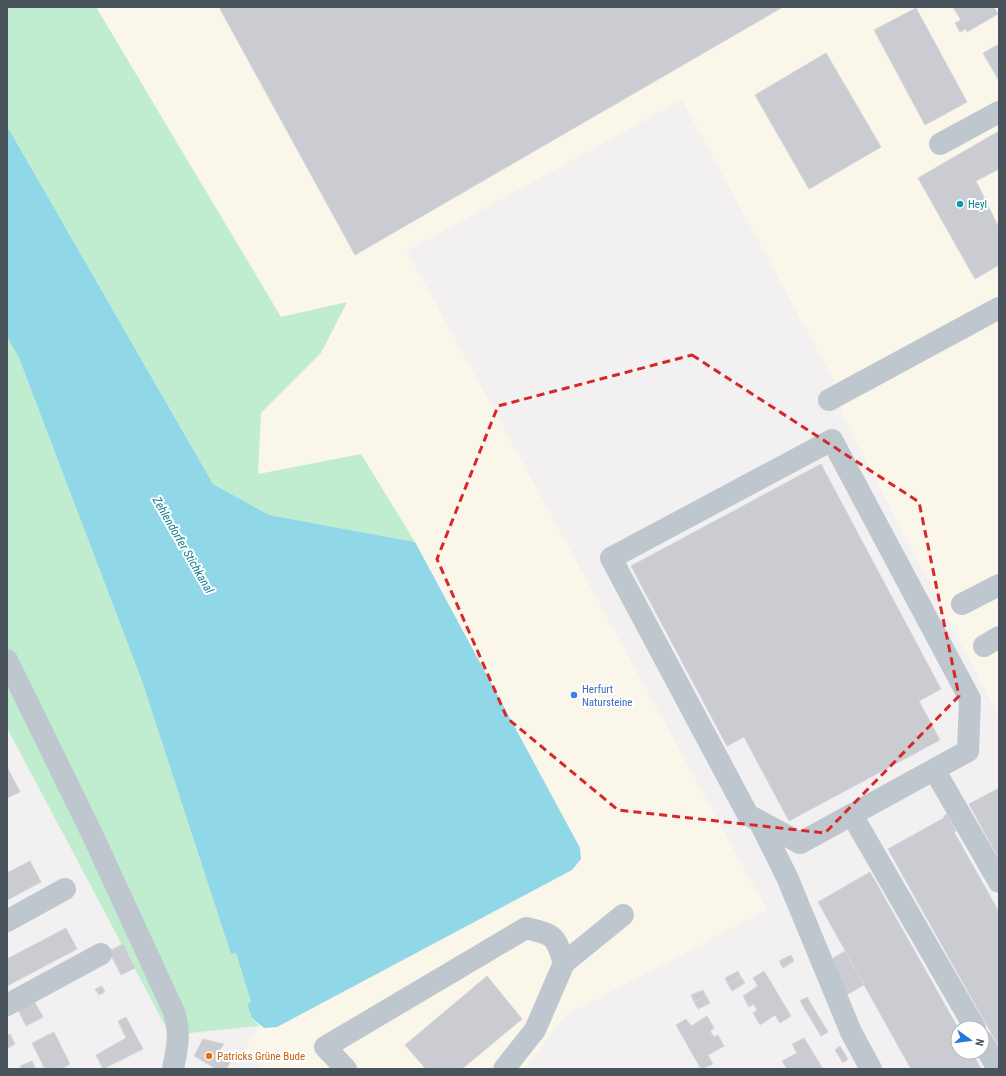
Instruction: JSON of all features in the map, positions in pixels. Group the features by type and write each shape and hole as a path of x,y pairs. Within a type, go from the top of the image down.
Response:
{"lane":[{"path":"940,144 999,112"},
{"path":"829,400 999,308"},
{"path":"832,440 970,699 968,751 935,770 800,843 748,815 611,558 832,440"},
{"path":"962,604 999,584"},
{"path":"7,660 92,836 174,1012 177,1022 178,1044 173,1069"},
{"path":"935,770 999,882"},
{"path":"852,815 970,1020"},
{"path":"759,821 787,878 851,1032 871,1069"},
{"path":"7,921 65,889"},
{"path":"504,1069 535,1030 564,963 623,915"},
{"path":"346,1069 325,1047 526,928 547,933 556,940 564,963"},
{"path":"7,1005 101,954"},
{"path":"990,1055 998,1069"}],"highlighted area":[{"path":"692,355 919,502 959,696 825,833 618,810 507,718 437,559 498,406"}],"shaded area":[{"path":"96,7 999,7 999,717 841,413 841,394 682,100 407,251 767,910 566,1015 525,1069 263,1069 242,1054 259,1026 269,1028 277,1027 572,870 580,848 415,542 361,454 258,475 261,413 321,353 347,303 281,317"}],"green space":[{"path":"7,7 96,7 281,317 347,302 321,353 261,413 258,474 361,454 415,542 269,515 213,484 7,126"},
{"path":"7,337 19,358 142,681 231,953 236,953 251,1002 247,1004 252,1018 259,1026 170,1035 7,728"}],"water":[{"name":"Zehlendorfer Stichkanal","path":"7,126 213,484 269,515 415,542 580,848 581,859 572,870 277,1027 264,1028 252,1018 247,1004 251,1002 236,953 231,954 142,681 19,358 7,337"}],"building":[{"path":"219,7 783,7 355,255"},
{"path":"953,7 994,7 998,14 967,32 966,29 960,32 955,23 961,20"},
{"path":"916,8 967,102 925,125 874,30"},
{"path":"999,44 999,81 983,53"},
{"path":"826,53 881,147 809,189 755,95"},
{"name":"Heyl","path":"999,131 999,169 976,181 999,228 999,265 975,279 918,178"},
{"path":"821,464 941,689 919,701 940,740 789,821 744,737 727,746 631,566"},
{"path":"7,767 20,792 7,798"},
{"path":"999,788 999,859 969,804"},
{"path":"947,814 956,831 954,832 999,912 999,1047 990,1031 990,1020 984,1020 888,849 944,818"},
{"path":"30,861 41,882 7,900 7,873"},
{"path":"870,872 953,1020 950,1020 950,1060 976,1060 981,1069 911,1069 818,902"},
{"path":"66,928 77,949 7,986 7,959"},
{"path":"123,944 135,968 121,975 109,951"},
{"path":"845,951 864,985 841,998 827,962"},
{"path":"791,955 794,961 783,968 779,961"},
{"path":"738,971 741,977 728,984 725,978"},
{"path":"764,971 791,1016 780,1023 775,1015 760,1025 753,1013 757,1010 754,1004 749,1007 743,996 758,986 753,978"},
{"path":"487,976 522,1019 462,1069 426,1069 405,1045"},
{"path":"741,977 745,983 732,991 728,984"},
{"path":"102,986 105,992 99,995 95,989"},
{"path":"703,990 706,996 694,1002 691,995"},
{"path":"706,996 710,1003 698,1009 694,1002"},
{"path":"807,997 828,1032 821,1036 800,1001"},
{"path":"33,999 43,1017 26,1026 17,1008"},
{"path":"707,1016 714,1028 710,1031 714,1037 718,1035 724,1046 708,1055 713,1064 701,1069 676,1025 686,1019 691,1026"},
{"path":"126,1017 143,1049 103,1069 96,1055 126,1038 118,1021"},
{"path":"54,1032 70,1064 61,1069 45,1069 32,1043"},
{"path":"10,1034 15,1044 7,1049 7,1035"},
{"path":"804,1038 823,1069 787,1069 782,1061 797,1053 792,1044"},
{"path":"203,1039 224,1044 219,1051 224,1054 226,1052 234,1057 226,1069 216,1069 194,1056"},
{"path":"840,1046 848,1059 843,1063 835,1050"},
{"path":"32,1061 36,1069 22,1069 20,1066"}],"place":[{"name":"Heyl","path":"960,204"},
{"name":"Herfurt Natursteine","path":"574,695"},
{"name":"Patricks Grüne Bude","path":"209,1056"}]}
